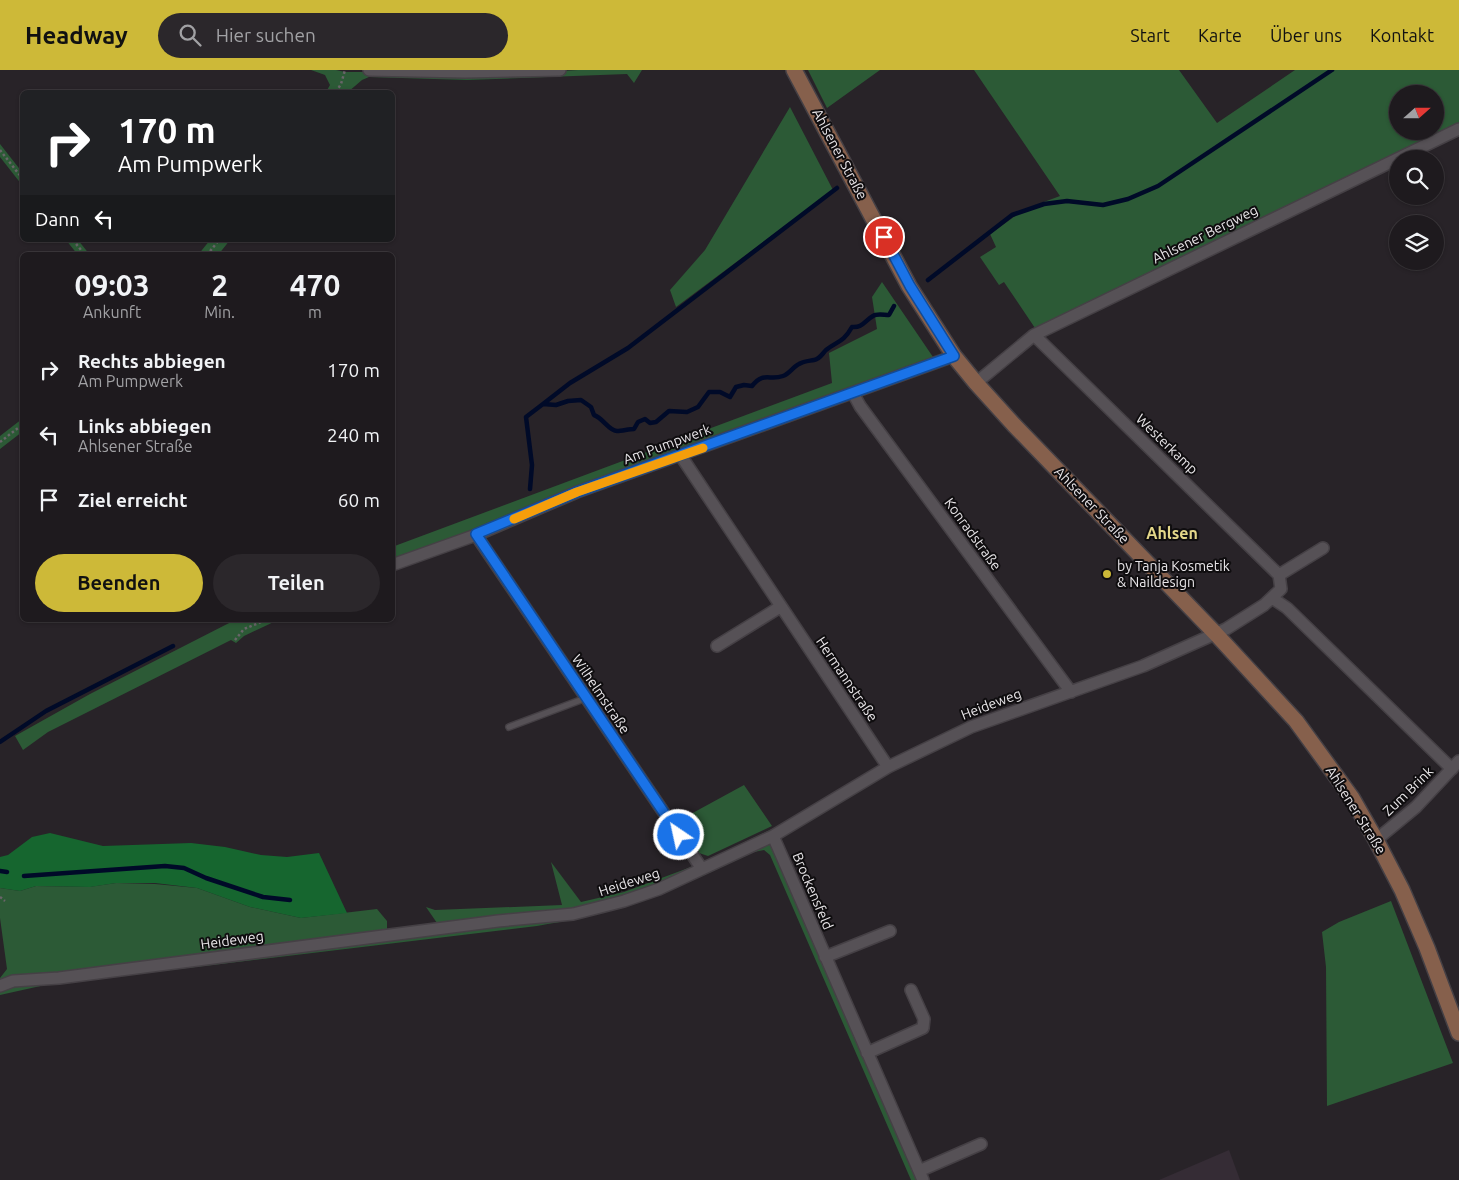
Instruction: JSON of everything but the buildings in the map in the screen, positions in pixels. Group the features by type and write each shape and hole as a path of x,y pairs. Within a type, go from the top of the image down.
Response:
{"main road":[{"name":"Ahlsener Straße","path":"794,70 910,286 954,356 1014,425 1216,633 1296,721 1352,798 1402,890 1427,948 1459,1033"}],"street":[{"path":"369,70 465,72 560,70"},
{"name":"Ahlsener Bergweg","path":"976,383 1034,335 1459,129"},
{"name":"Westerkamp","path":"1034,335 1279,575"},
{"name":"Am Pumpwerk","path":"395,564 476,534 577,492 954,356"},
{"name":"Konradstraße","path":"853,392 860,406 1071,692"},
{"name":"Hermannstraße","path":"681,456 888,767"},
{"name":"Wilhelmstraße","path":"476,534 702,869"},
{"path":"1216,633 1226,629 1272,598 1281,589 1279,575 1323,548"},
{"path":"1272,598 1287,608 1456,765"},
{"path":"717,646 780,607"},
{"name":"Heideweg","path":"0,986 13,981 59,978 498,921 573,914 624,901 659,889 773,836 888,767 971,727 1144,666 1216,633"},
{"name":"Zum Brink","path":"1376,840 1416,807 1456,765"},
{"name":"Brockensfeld","path":"773,836 921,1175 981,1144"},
{"path":"825,957 890,931"},
{"path":"867,1053 923,1028 924,1019 912,990"}],"lane":[{"path":"509,727 586,698"}],"path":[{"path":"337,90 345,70"},
{"path":"0,150 20,175"},
{"path":"75,242 83,252"},
{"path":"209,252 217,242"},
{"path":"0,442 20,426"},
{"path":"235,640 244,629 261,622"},
{"path":"0,897 5,901"}],"shaded area":[{"path":"1229,1150 1240,1180 1159,1180"}],"green space":[{"path":"311,70 345,72 545,72 642,70 634,83 627,74 467,80 369,77 362,80 350,90 327,90 330,85 325,75"},
{"path":"808,70 880,70 827,108"},
{"path":"974,70 1179,70 1217,123 1295,70 1459,70 1459,124 1444,131 1444,85 1389,85 1389,140 1426,140 1405,150 1389,150 1389,158 1035,328 1004,282 999,285 980,257 996,247 990,234 1025,209 1060,196"},
{"path":"790,107 833,190 676,307 670,290 705,250"},
{"path":"0,144 20,169 20,182 0,157"},
{"path":"68,242 80,242 88,252 76,252"},
{"path":"208,242 228,242 220,252 200,252"},
{"path":"882,282 933,357 576,489 395,561 395,546 832,383 829,353 877,329 872,297"},
{"path":"20,421 20,434 0,449 0,436"},
{"path":"231,622 274,622 244,636 236,643 231,640 48,732 23,750 15,736 90,694"},
{"path":"744,785 772,826 708,856 699,853 678,821"},
{"path":"772,829 923,1180 911,1180 770,855 764,850 754,852 689,882 640,901 602,913 570,920 537,926 45,985 0,995 0,978 7,969 0,918 0,888 20,891 36,886 89,887 116,883 197,888 250,907 301,918 377,909 387,921 387,931 437,923 426,907 435,910 562,905 551,862 581,902 624,892 699,864"},
{"path":"50,833 103,846 191,843 225,847 261,855 287,857 319,853 347,913 301,918 250,907 197,888 155,883 116,883 90,887 36,886 20,891 0,888 0,857 8,855 32,837"},
{"path":"1391,901 1453,1063 1327,1106 1326,967 1322,932 1339,922"}],"waterway":[{"path":"928,280 1012,215 1044,204 1067,201 1103,205 1128,199 1158,186 1332,70"},
{"path":"543,404 570,383 628,348 837,188"},
{"path":"530,489 532,465 526,417 543,404 556,405 568,401 581,400 591,407 594,415 611,429 617,431 634,429 638,422 645,419 650,423 656,422 669,411 687,412 698,407 709,392 720,392 730,397 736,387 752,386 760,379 785,375 801,363 818,359 826,350 843,339 852,327 861,325 875,315 889,315 894,306"},
{"path":"0,742 46,711 173,646"},
{"path":"24,876 165,866 184,868 206,878 263,897 290,900"},
{"path":"0,871 7,872"}],"slow traffic":[{"path":"514,519 577,492 703,448"}],"place":[{"name":"by Tanja Kosmetik & Naildesign","path":"1107,574"}],"district":[{"name":"Ahlsen","path":"1172,533"}],"route":[{"path":"679,835 476,534 577,492 954,356 910,286 884,237"}]}
